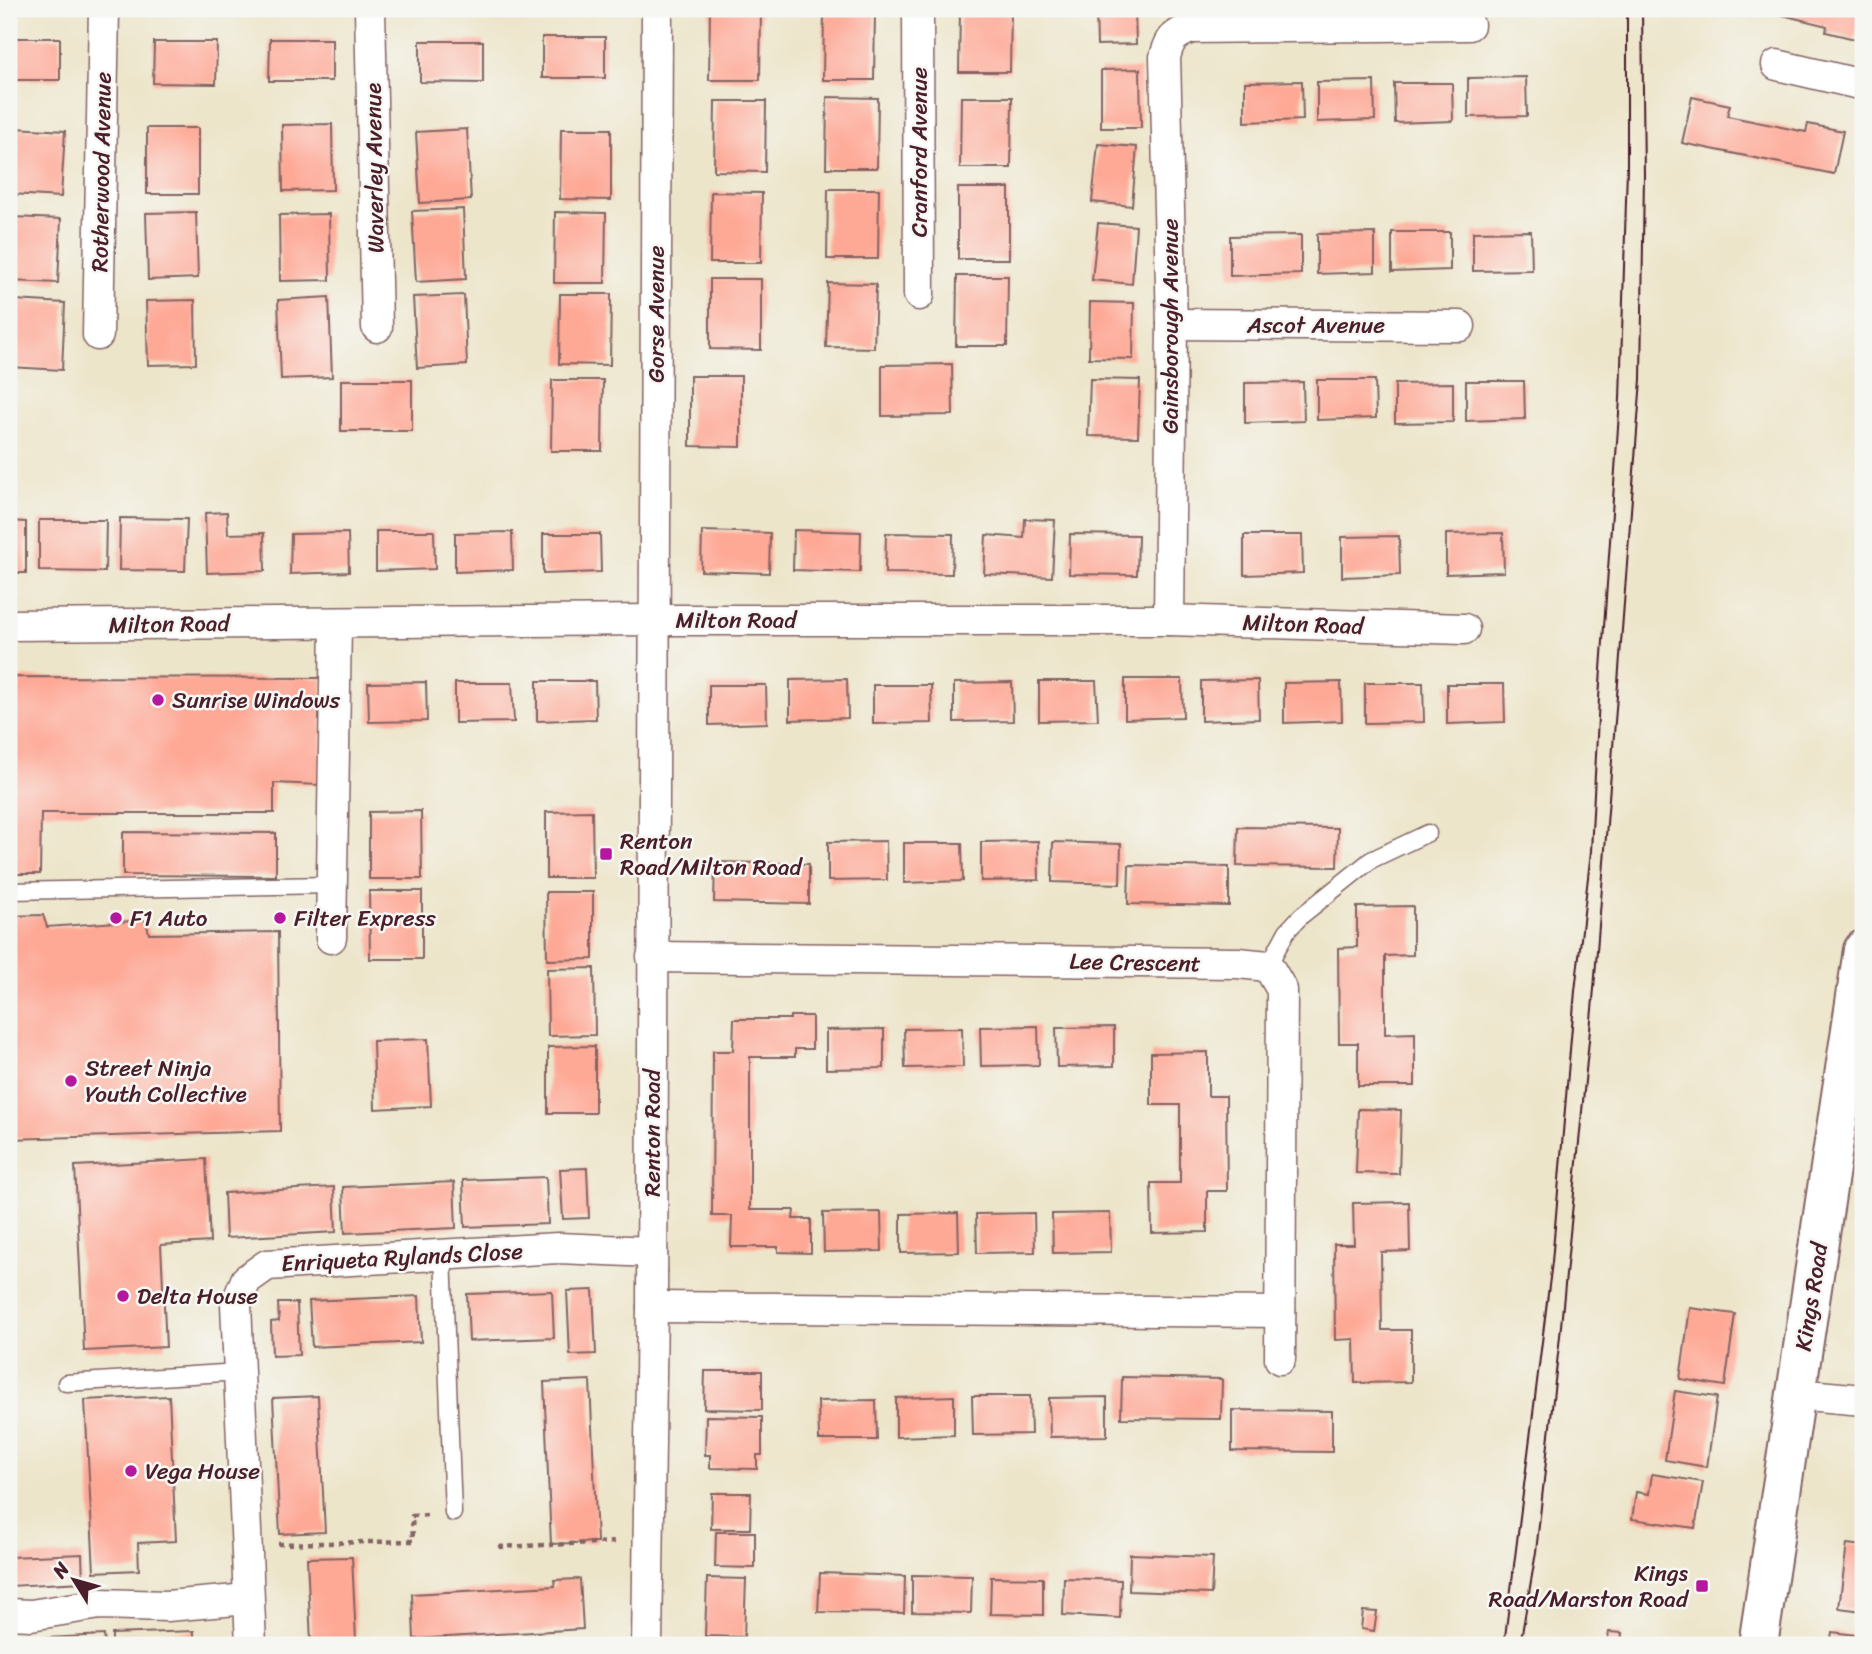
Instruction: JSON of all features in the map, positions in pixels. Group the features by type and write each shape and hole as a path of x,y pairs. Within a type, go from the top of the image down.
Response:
{"street":[{"name":"Rotherwood Avenue","path":"97,335 104,9"},
{"name":"Waverley Avenue","path":"370,9 377,327"},
{"name":"Gorse Avenue","path":"655,620 657,9"},
{"name":"Cranford Avenue","path":"918,9 919,295"},
{"name":"Gainsborough Avenue","path":"1169,620 1172,324 1165,57 1169,43 1176,34 1191,28 1469,25"},
{"path":"1777,65 1863,85"},
{"name":"Ascot Avenue","path":"1172,324 1460,326"},
{"name":"Milton Road","path":"9,625 655,620 1169,620 1464,629"},
{"name":"Renton Road","path":"647,1645 652,1307 655,620"},
{"path":"331,938 336,623"},
{"name":"Kings Road","path":"1758,1645 1863,950"},
{"name":"Lee Crescent","path":"652,957 1268,965"},
{"path":"1268,965 1282,990 1280,1359"},
{"name":"Enriqueta Rylands Close","path":"251,1645 236,1304 246,1280 267,1265 558,1248 652,1252"},
{"path":"652,1307 1280,1312"},
{"path":"1796,1394 1863,1399"},
{"path":"9,1614 31,1615 100,1604 167,1606 248,1599"}],"lane":[{"path":"1268,965 1287,931 1301,916 1371,860 1428,833"},
{"path":"9,891 332,885"},
{"path":"443,1255 453,1513"},
{"path":"66,1383 239,1372"}],"path":[{"path":"246,1540 413,1541 412,1516 453,1513"},
{"path":"499,1547 649,1541"}],"building":[{"path":"710,9 761,10 760,80 709,80"},
{"path":"960,9 1011,9 1010,72 959,72"},
{"path":"1096,9 1135,9 1136,44 1097,45"},
{"path":"1721,9 1750,9 1748,16"},
{"path":"1758,9 1862,9 1855,39 1826,32 1827,26"},
{"path":"824,10 875,10 874,80 823,80"},
{"path":"542,37 605,37 605,78 542,78"},
{"path":"9,38 60,38 60,80 9,80"},
{"path":"270,39 332,39 332,81 269,81"},
{"path":"420,41 483,41 483,83 420,82"},
{"path":"154,42 217,42 216,84 153,83"},
{"path":"1140,69 1141,128 1101,128 1101,70"},
{"path":"1526,77 1527,116 1468,117 1468,78"},
{"path":"1302,81 1303,120 1245,122 1245,82"},
{"path":"1374,81 1375,120 1317,122 1317,82"},
{"path":"1394,83 1452,83 1453,121 1395,123"},
{"path":"827,97 878,98 877,168 826,168"},
{"path":"961,97 1012,97 1011,168 960,168"},
{"path":"1692,97 1730,105 1727,116 1806,132 1808,124 1843,131 1834,174 1682,143"},
{"path":"715,101 766,101 765,172 714,171"},
{"path":"332,124 333,190 283,191 282,125"},
{"path":"15,128 65,131 61,197 12,194"},
{"path":"147,128 198,128 198,194 147,194"},
{"path":"467,129 471,200 420,203 416,132"},
{"path":"561,129 611,129 611,200 560,199"},
{"path":"1098,144 1137,147 1132,206 1092,202"},
{"path":"958,188 1009,188 1009,259 958,259"},
{"path":"828,189 879,189 878,259 827,259"},
{"path":"711,192 762,193 761,263 710,263"},
{"path":"463,209 466,279 416,282 412,211"},
{"path":"196,212 198,278 148,280 146,213"},
{"path":"555,212 606,213 605,283 554,283"},
{"path":"329,214 330,280 280,281 279,215"},
{"path":"12,217 61,219 58,283 10,281"},
{"path":"1098,223 1136,226 1132,284 1092,280"},
{"path":"1531,231 1532,270 1473,271 1473,232"},
{"path":"1392,232 1450,232 1450,270 1392,272"},
{"path":"1375,233 1375,272 1317,274 1317,234"},
{"path":"1301,235 1301,274 1230,276 1230,236"},
{"path":"957,276 1008,276 1007,346 956,346"},
{"path":"710,279 761,279 761,350 710,349"},
{"path":"828,283 876,284 874,348 826,347"},
{"path":"560,294 611,294 610,365 559,364"},
{"path":"464,295 467,365 417,368 413,297"},
{"path":"329,297 332,377 281,379 278,300"},
{"path":"14,300 65,303 62,370 10,367"},
{"path":"195,300 196,364 148,365 146,301"},
{"path":"1090,302 1134,303 1133,359 1089,358"},
{"path":"952,364 953,415 882,416 882,365"},
{"path":"690,376 741,376 741,447 690,446"},
{"path":"1090,379 1140,380 1138,437 1088,436"},
{"path":"341,380 412,380 412,431 341,431"},
{"path":"552,380 603,380 602,451 551,451"},
{"path":"1317,380 1375,380 1376,418 1317,420"},
{"path":"1466,381 1524,381 1525,419 1466,421"},
{"path":"1303,382 1304,421 1245,423 1245,383"},
{"path":"1453,383 1453,422 1395,423 1395,384"},
{"path":"227,512 228,534 264,533 265,571 207,573 205,513"},
{"path":"120,518 187,519 185,571 119,570"},
{"path":"1025,519 1055,520 1052,577 984,574 986,535 1024,538"},
{"path":"39,520 106,520 105,572 39,571"},
{"path":"9,521 26,522 26,573 9,573"},
{"path":"794,530 861,532 860,572 793,570"},
{"path":"376,531 434,531 435,569 376,571"},
{"path":"702,531 770,533 769,573 701,571"},
{"path":"512,532 513,570 455,572 455,533"},
{"path":"348,533 349,572 290,574 291,534"},
{"path":"886,533 953,534 952,574 885,573"},
{"path":"1503,533 1504,572 1446,574 1446,534"},
{"path":"543,534 600,534 601,572 543,574"},
{"path":"1070,534 1138,535 1137,575 1069,574"},
{"path":"1244,535 1302,535 1303,573 1244,575"},
{"path":"1399,536 1400,575 1342,577 1342,537"},
{"path":"9,677 322,678 321,785 274,783 274,813 41,813 40,874 9,874"},
{"path":"847,679 848,718 790,720 790,680"},
{"path":"1125,679 1182,679 1183,717 1125,719"},
{"path":"1258,680 1259,719 1201,721 1201,681"},
{"path":"537,681 595,681 596,719 537,721"},
{"path":"1039,681 1096,681 1098,720 1039,721"},
{"path":"426,682 427,721 369,722 368,683"},
{"path":"1012,682 1013,721 954,722 954,683"},
{"path":"1341,682 1342,721 1284,723 1284,683"},
{"path":"455,683 512,683 514,722 455,723"},
{"path":"1365,683 1423,683 1424,722 1365,723"},
{"path":"1447,684 1504,684 1505,722 1447,724"},
{"path":"709,685 766,685 767,723 709,725"},
{"path":"873,685 931,685 932,723 873,724"},
{"path":"421,811 422,879 369,879 369,812"},
{"path":"592,811 593,878 546,878 546,812"},
{"path":"1238,827 1338,828 1337,867 1237,866"},
{"path":"123,832 276,833 276,876 123,875"},
{"path":"886,841 887,880 828,881 828,842"},
{"path":"1038,841 1039,880 981,881 981,842"},
{"path":"1053,842 1121,844 1120,884 1052,882"},
{"path":"904,843 962,843 963,881 904,883"},
{"path":"715,862 809,864 809,904 714,902"},
{"path":"1129,865 1229,867 1229,906 1128,904"},
{"path":"369,891 422,891 422,959 370,959"},
{"path":"546,892 593,892 593,959 547,960"},
{"path":"1413,906 1413,955 1385,956 1385,1034 1415,1033 1415,1086 1358,1086 1358,1043 1339,1043 1338,948 1357,947 1357,907"},
{"path":"43,915 47,927 146,920 149,934 278,932 280,1131 9,1139 9,916"},
{"path":"594,968 595,1035 548,1036 547,969"},
{"path":"790,1016 812,1016 812,1049 795,1049 795,1057 750,1057 750,1210 794,1210 793,1219 811,1219 811,1253 778,1252 778,1247 731,1247 732,1216 712,1216 713,1051 733,1051 734,1019 790,1019"},
{"path":"1038,1026 1039,1065 981,1066 980,1027"},
{"path":"1114,1027 1114,1066 1057,1067 1056,1028"},
{"path":"962,1028 963,1067 905,1068 904,1029"},
{"path":"884,1029 884,1068 826,1069 826,1030"},
{"path":"428,1039 431,1106 375,1109 373,1041"},
{"path":"595,1046 595,1113 548,1113 548,1047"},
{"path":"1208,1052 1208,1096 1226,1096 1227,1191 1207,1191 1207,1232 1152,1233 1151,1183 1180,1183 1180,1105 1151,1105 1151,1053"},
{"path":"1358,1109 1401,1110 1399,1174 1356,1173"},
{"name":"Delta House","path":"206,1159 210,1242 161,1245 166,1347 84,1351 75,1166"},
{"path":"587,1168 589,1218 563,1219 560,1169"},
{"path":"546,1177 548,1224 465,1227 463,1180"},
{"path":"454,1182 456,1228 345,1233 343,1187"},
{"path":"334,1187 336,1232 226,1238 224,1193"},
{"path":"1409,1202 1410,1251 1381,1252 1382,1330 1411,1330 1411,1382 1355,1383 1354,1339 1335,1340 1334,1244 1354,1244 1353,1203"},
{"path":"881,1212 882,1251 824,1252 823,1213"},
{"path":"958,1213 959,1252 901,1253 901,1214"},
{"path":"1034,1213 1035,1252 977,1253 976,1214"},
{"path":"1110,1213 1111,1252 1053,1253 1052,1214"},
{"path":"593,1290 596,1354 570,1355 567,1291"},
{"path":"552,1291 554,1338 469,1341 467,1294"},
{"path":"419,1296 421,1342 312,1347 309,1301"},
{"path":"278,1303 297,1303 299,1355 272,1356 271,1322 279,1321"},
{"path":"1690,1308 1735,1314 1725,1386 1680,1379"},
{"path":"705,1371 762,1371 762,1410 704,1409"},
{"path":"1122,1377 1222,1379 1221,1419 1121,1418"},
{"path":"590,1380 597,1542 551,1544 544,1382"},
{"path":"1675,1391 1717,1397 1707,1467 1665,1460"},
{"name":"Vega House","path":"169,1396 176,1541 138,1543 139,1570 94,1572 85,1400"},
{"path":"318,1396 325,1532 280,1534 273,1398"},
{"path":"954,1396 954,1435 896,1437 896,1398"},
{"path":"972,1396 1030,1396 1031,1434 973,1435"},
{"path":"1107,1397 1107,1436 1050,1437 1049,1398"},
{"path":"876,1400 877,1440 819,1440 818,1401"},
{"path":"1232,1410 1332,1411 1332,1452 1232,1451"},
{"path":"706,1416 762,1417 762,1455 757,1455 757,1469 710,1468 710,1455 705,1455"},
{"path":"1652,1474 1703,1482 1695,1528 1632,1519 1636,1492 1649,1494"},
{"path":"712,1493 751,1493 750,1529 711,1529"},
{"path":"716,1532 755,1532 755,1568 715,1567"},
{"path":"1847,1544 1863,1546 1863,1611 1839,1608"},
{"path":"82,1554 83,1582 9,1586 9,1557"},
{"path":"1130,1554 1213,1557 1211,1594 1129,1591"},
{"path":"352,1557 356,1640 311,1642 307,1558"},
{"path":"820,1573 905,1576 904,1613 818,1612"},
{"path":"912,1575 972,1576 971,1613 912,1612"},
{"path":"991,1577 1043,1578 1043,1615 990,1614"},
{"path":"707,1578 746,1579 744,1637 705,1636"},
{"path":"1064,1578 1121,1580 1120,1618 1063,1615"},
{"path":"580,1579 583,1629 414,1639 412,1594 555,1586 554,1580"},
{"path":"1363,1611 1377,1612 1374,1631 1361,1629"},
{"path":"194,1631 194,1645 112,1645 112,1634"},
{"path":"1609,1632 1622,1633 1621,1645 1607,1645"},
{"path":"1832,1632 1863,1636 1863,1645 1830,1645"},
{"path":"104,1635 105,1645 9,1645 9,1640"}],"tram line":[{"path":"1504,1645 1552,1262 1575,991 1591,851 1620,399 1627,168 1627,9"},
{"path":"1520,1645 1536,1552 1594,989 1641,379 1644,175 1642,9"}],"place":[{"name":"Sunrise Windows","path":"158,700"},
{"name":"Renton Road/Milton Road","path":"606,854"},
{"name":"F1 Auto","path":"116,918"},
{"name":"Filter Express","path":"280,918"},
{"name":"Street Ninja Youth Collective","path":"71,1081"},
{"name":"Delta House","path":"123,1296"},
{"name":"Vega House","path":"131,1471"},
{"name":"Kings Road/Marston Road","path":"1702,1586"}]}
